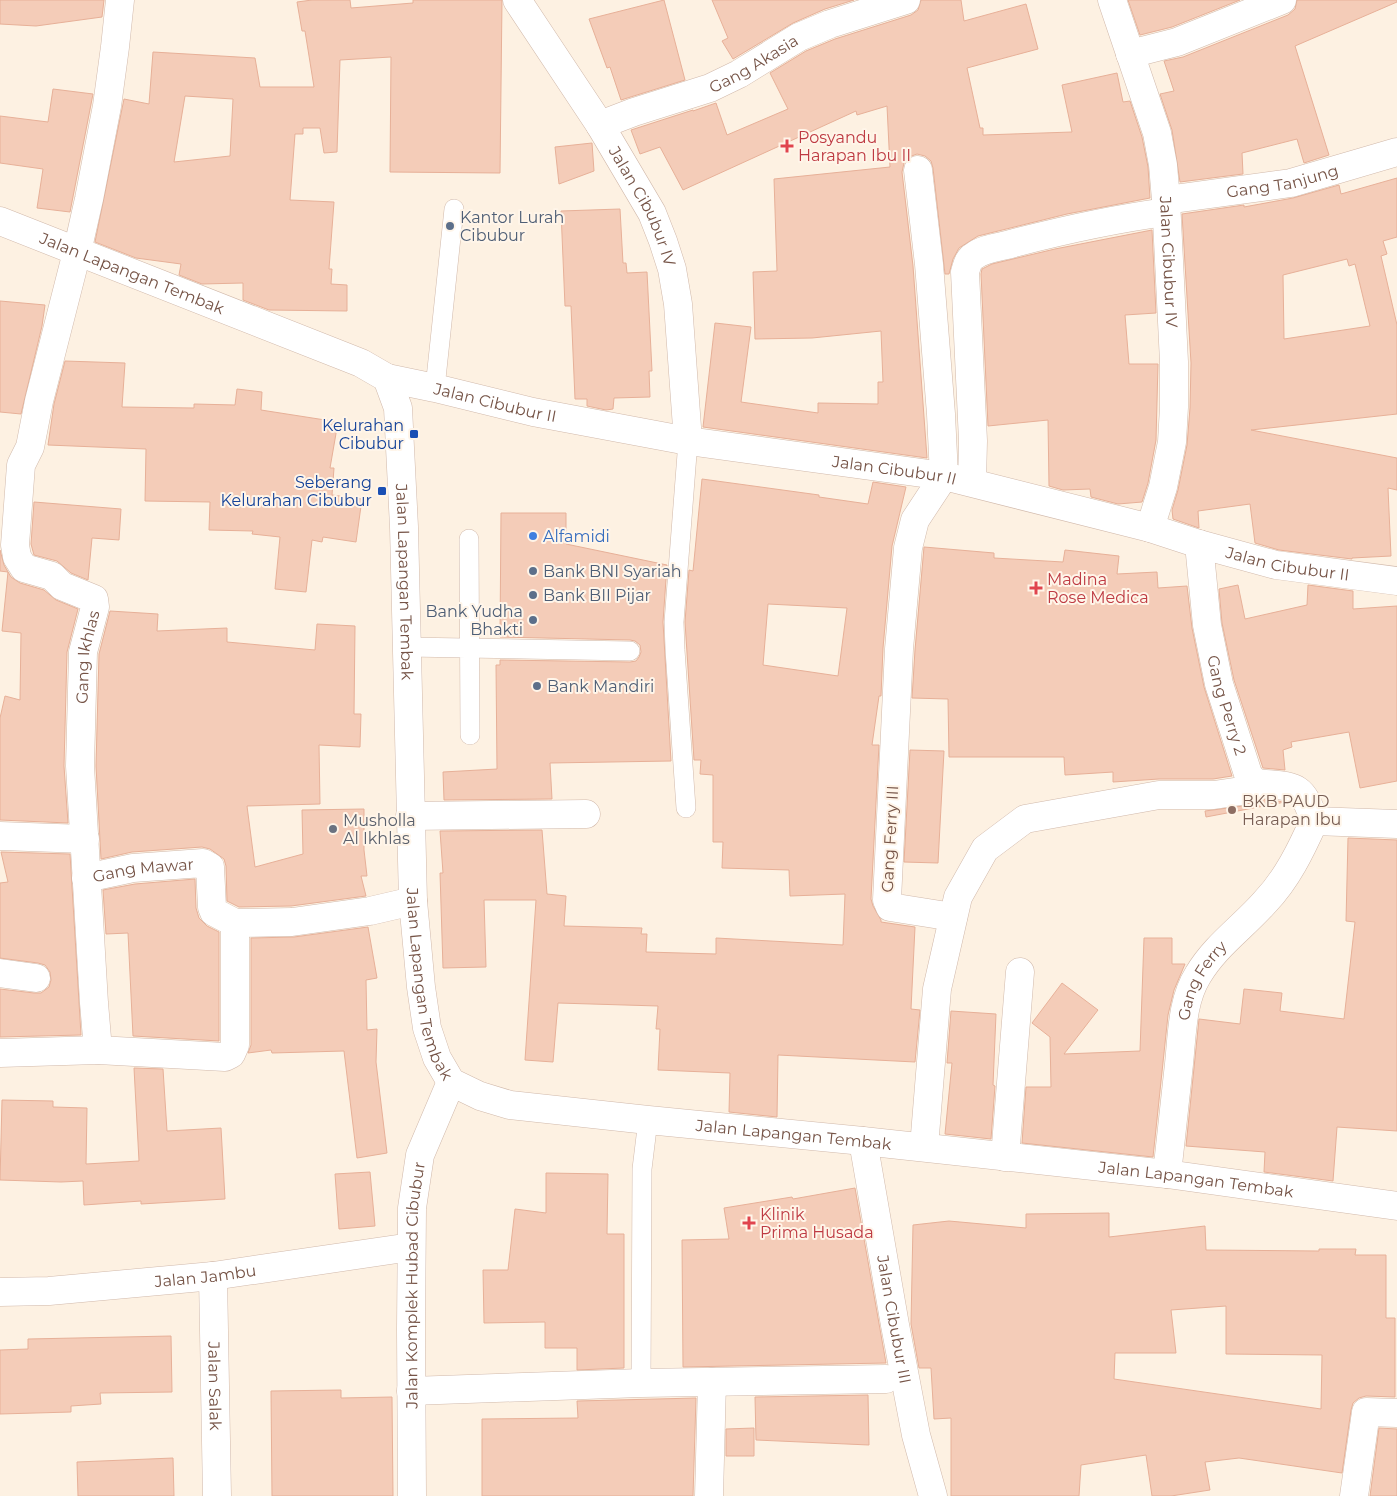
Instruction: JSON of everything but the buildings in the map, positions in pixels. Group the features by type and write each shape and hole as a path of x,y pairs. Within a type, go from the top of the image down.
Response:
{"street":[{"name":"Gang Ikhlas","path":"86,878 80,766 81,710 83,652 95,607 94,599 62,586 52,576 24,568 17,557 11,464 30,446 38,401 77,252 107,106 120,0"},
{"name":"Jalan Cibubur IV","path":"516,0 600,125 652,213 664,241 672,269 678,304 688,441"},
{"name":"Gang Akasia","path":"600,125 710,88 739,74 799,37 830,24 906,0"},
{"name":"Jalan Cibubur IV","path":"1112,0 1157,133 1163,165 1166,206 1174,362 1174,407 1172,442 1165,478 1150,528"},
{"path":"1130,54 1176,42 1282,0"},
{"name":"Gang Tanjung","path":"972,482 973,441 965,272 967,263 972,256 1034,238 1166,206 1291,183 1397,152"},
{"path":"918,170 929,264 944,476"},
{"name":"Jalan Lapangan Tembak","path":"0,221 360,363 387,378 398,408 404,526 413,901 421,987 428,1028 437,1058 451,1082 480,1096 510,1105 863,1140 1167,1174 1397,1206"},
{"name":"Jalan Cibubur II","path":"387,378 533,412 688,441 944,476 1150,528 1199,544 1276,564 1397,581"},
{"name":"Gang Ferry III","path":"944,476 915,520 908,548 899,649 887,900 890,907 954,916"},
{"name":"Gang Perry 2","path":"1199,544 1207,625 1219,684 1240,753 1248,774 1255,783"},
{"path":"924,1147 938,989 958,898 985,849 1025,819 1159,795 1214,795 1242,791 1255,783 1289,787 1299,791 1309,803 1314,821 1397,824"},
{"path":"410,816 586,814"},
{"name":"Gang Ferry","path":"1167,1174 1184,1020 1189,994 1197,976 1208,960 1266,902 1296,860 1314,821"},
{"path":"0,836 85,839"},
{"name":"Gang Mawar","path":"98,1050 86,878 133,868 203,863 210,867 212,907 214,912 235,923"},
{"path":"0,1053 98,1050 224,1057 231,1054 235,1045 235,923 292,922 370,911 413,901"},
{"path":"1004,1157 1020,972"},
{"path":"0,973 36,978"},
{"name":"Jalan Komplek Hubad Cibubur","path":"412,1496 412,1208 420,1155 451,1082"},
{"name":"Jalan Cibubur III","path":"863,1140 894,1326 912,1417 933,1496"},
{"name":"Jalan Jambu","path":"0,1292 49,1291 213,1276 411,1247"},
{"name":"Jalan Salak","path":"213,1276 217,1496"},
{"path":"411,1391 641,1383 886,1379"},
{"path":"709,1496 712,1382"},
{"path":"1354,1496 1366,1412 1397,1413"}],"lane":[{"path":"435,388 454,209"},
{"path":"686,808 674,622 688,441"},
{"path":"469,539 470,735"},
{"path":"407,647 630,651"},
{"path":"641,1383 642,1169 648,1120"}],"place":[{"name":"Posyandu Harapan Ibu II","path":"787,146"},
{"name":"Kantor Lurah Cibubur","path":"450,226"},
{"name":"Kelurahan Cibubur","path":"414,434"},
{"name":"Seberang Kelurahan Cibubur","path":"382,491"},
{"name":"Alfamidi","path":"533,536"},
{"name":"Bank BNI Syariah","path":"533,571"},
{"name":"Madina Rose Medica","path":"1036,588"},
{"name":"Bank BII Pijar","path":"533,595"},
{"name":"Bank Yudha Bhakti","path":"533,620"},
{"name":"Bank Mandiri","path":"537,686"},
{"name":"BKB PAUD Harapan Ibu","path":"1232,810"},
{"name":"Musholla Al Ikhlas","path":"333,829"},
{"name":"Klinik Prima Husada","path":"749,1223"}]}
